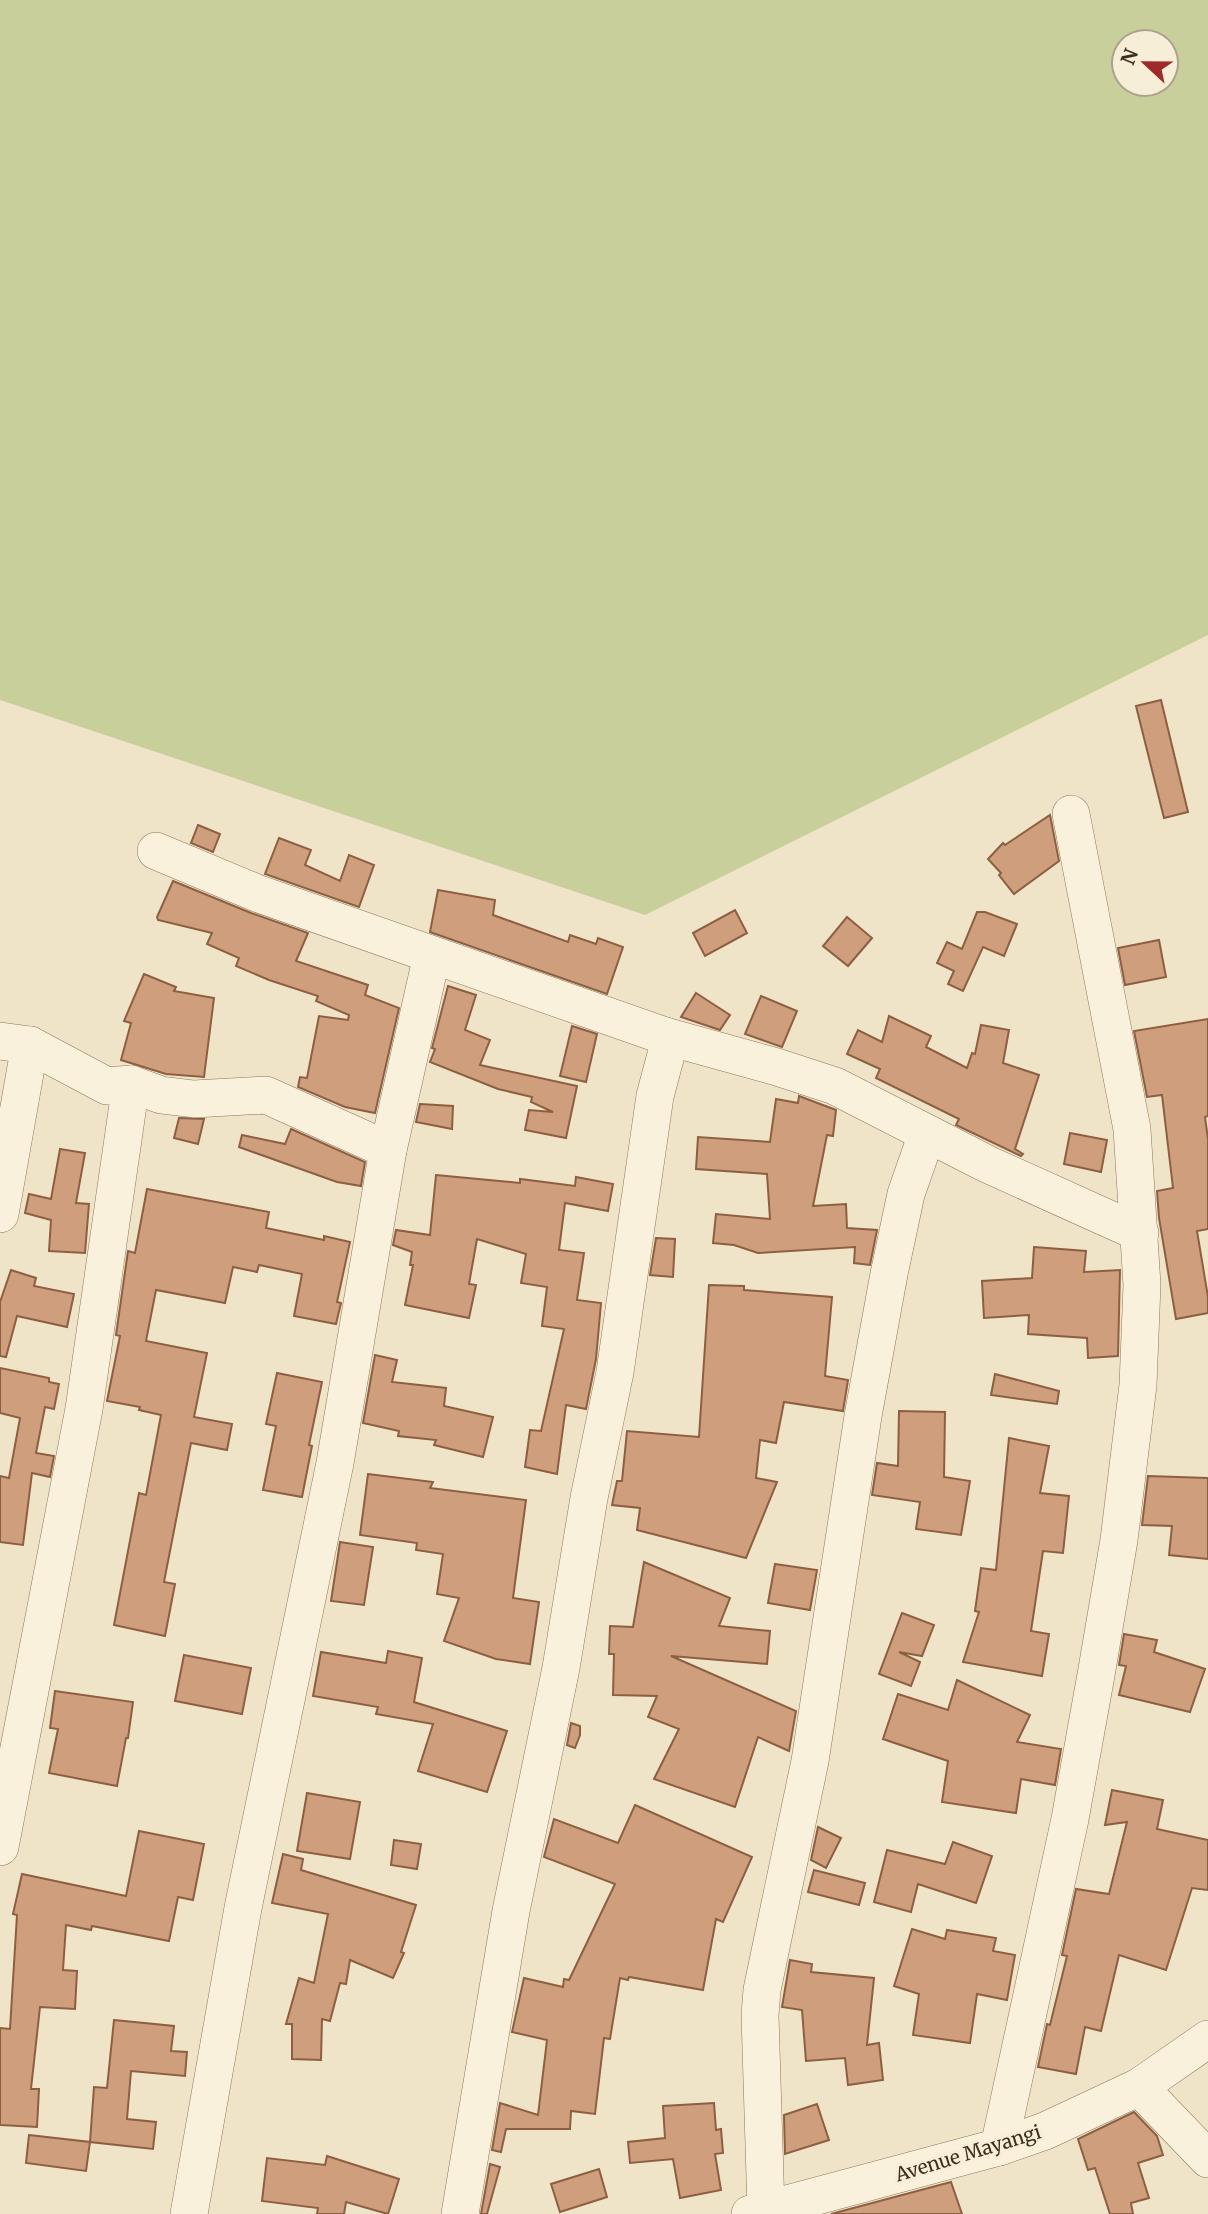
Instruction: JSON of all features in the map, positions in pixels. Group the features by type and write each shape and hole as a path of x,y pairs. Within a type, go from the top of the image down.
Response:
{"street":[{"path":"999,2147 1070,1819 1119,1540 1138,1385 1142,1285 1132,1129 1071,814"},
{"path":"156,852 259,894 665,1036 835,1086 1053,1195 1140,1233"},
{"path":"188,2214 243,1908 335,1463 388,1150 432,954"},
{"path":"460,2214 511,1912 561,1668 589,1498 615,1372 655,1096 667,1051 665,1036"},
{"path":"0,1214 15,1043 107,1086 131,1084 161,1095 194,1098 266,1095 388,1150"},
{"path":"0,1847 84,1409 131,1084"},
{"path":"758,2212 762,1990 810,1760 888,1273 906,1194 927,1134"},
{"name":"Avenue Mayangi","path":"758,2212 999,2147 1056,2126 1139,2087 1208,2039"},
{"path":"1139,2087 1208,2159"}],"green space":[{"path":"0,0 1208,0 1208,635 645,915 0,700"}],"building":[{"path":"1161,700 1188,812 1164,818 1136,706"},
{"path":"1050,815 1059,861 1014,894 988,859 1003,843 1005,845"},
{"path":"198,825 220,834 213,852 191,843"},
{"path":"279,838 311,850 305,865 340,881 349,855 374,865 359,907 265,874"},
{"path":"173,881 308,933 296,961 368,985 365,995 399,1008 375,1113 345,1107 298,1087 300,1077 307,1078 319,1016 348,1020 349,1015 316,1001 318,996 236,966 239,958 207,944 212,933 158,920"},
{"path":"438,890 495,900 493,915 568,942 570,935 596,944 598,938 623,947 607,994 430,932"},
{"path":"735,910 747,933 705,956 693,933"},
{"path":"977,912 985,912 1017,924 1004,956 983,947 963,991 948,984 954,971 937,963 947,942 962,949"},
{"path":"847,917 872,938 848,966 823,946"},
{"path":"1159,940 1166,977 1125,985 1118,948"},
{"path":"144,974 176,987 174,991 214,998 204,1077 166,1074 121,1060 131,1023 124,1021"},
{"path":"448,986 476,995 465,1030 490,1040 480,1065 577,1086 566,1138 525,1130 529,1110 553,1112 531,1102 532,1097 498,1089 430,1062"},
{"path":"696,993 730,1015 720,1030 681,1017"},
{"path":"761,996 797,1011 782,1047 745,1034"},
{"path":"889,1016 931,1036 926,1047 967,1068 972,1053 975,1054 981,1025 1009,1030 1003,1063 1039,1075 1015,1149 1023,1154 1021,1156 956,1125 959,1119 876,1078 880,1069 847,1054 858,1030 882,1042"},
{"path":"1208,1019 1208,1116 1205,1117 1208,1139 1208,1229 1197,1231 1208,1297 1208,1313 1176,1319 1157,1191 1173,1188 1162,1095 1147,1097 1134,1031"},
{"path":"572,1026 597,1034 586,1082 560,1076"},
{"path":"799,1096 836,1110 833,1136 827,1135 813,1206 846,1204 847,1228 877,1230 870,1265 854,1263 855,1247 758,1253 734,1245 713,1243 716,1214 770,1219 767,1174 696,1169 698,1137 770,1142 776,1099 798,1103"},
{"path":"420,1104 453,1106 452,1129 416,1122"},
{"path":"179,1118 204,1119 198,1144 174,1138"},
{"path":"291,1129 365,1162 361,1186 337,1182 239,1147 242,1135 285,1144"},
{"path":"1070,1133 1107,1140 1101,1172 1064,1164"},
{"path":"60,1149 85,1153 76,1203 89,1204 85,1253 49,1251 51,1220 25,1213 29,1194 51,1199"},
{"path":"436,1175 520,1183 520,1179 575,1186 576,1177 613,1184 608,1211 565,1203 559,1250 584,1253 577,1300 601,1303 596,1359 586,1409 566,1405 557,1474 525,1467 530,1430 541,1431 564,1329 542,1326 547,1287 521,1283 526,1254 477,1239 469,1284 476,1285 469,1318 405,1305 413,1265 410,1265 412,1252 393,1245 396,1230 430,1235"},
{"path":"147,1189 269,1212 266,1228 324,1240 324,1236 350,1242 337,1302 341,1303 336,1324 294,1316 302,1274 259,1265 257,1272 233,1267 225,1303 156,1290 146,1341 207,1353 194,1417 232,1424 227,1450 191,1443 164,1582 175,1584 165,1636 114,1625 139,1493 146,1495 161,1415 139,1410 140,1407 107,1401 120,1336 116,1335 128,1251 135,1253"},
{"path":"656,1238 675,1239 673,1277 650,1275"},
{"path":"1034,1247 1086,1251 1084,1272 1120,1270 1118,1356 1088,1358 1087,1338 1028,1334 1029,1315 984,1318 982,1281 1032,1278"},
{"path":"11,1270 36,1278 34,1286 74,1294 67,1327 17,1316 6,1357 0,1356 0,1302"},
{"path":"709,1285 744,1286 744,1290 832,1297 825,1376 848,1380 843,1411 784,1402 776,1443 760,1440 756,1478 777,1482 746,1558 637,1530 640,1508 612,1505 617,1481 622,1481 627,1431 699,1437"},
{"path":"375,1355 397,1360 392,1382 446,1388 444,1406 493,1417 483,1457 434,1445 436,1440 398,1436 399,1431 363,1423"},
{"path":"0,1368 49,1378 49,1382 59,1384 54,1409 45,1407 36,1453 54,1456 50,1477 32,1473 23,1545 0,1542 0,1476 9,1478 20,1418 0,1413"},
{"path":"277,1373 322,1382 302,1497 263,1490 276,1426 266,1424"},
{"path":"995,1374 1059,1391 1057,1404 991,1395"},
{"path":"899,1411 945,1412 944,1477 970,1481 961,1535 916,1529 920,1502 872,1495 877,1463 898,1466"},
{"path":"1009,1438 1049,1446 1040,1493 1069,1496 1063,1553 1043,1551 1031,1631 1049,1634 1042,1676 963,1662 979,1612 975,1611 981,1568 996,1570"},
{"path":"368,1474 433,1482 430,1488 526,1500 513,1598 539,1602 530,1664 496,1659 444,1641 459,1598 437,1594 443,1554 416,1550 417,1543 360,1535"},
{"path":"1148,1476 1208,1478 1208,1559 1169,1555 1172,1526 1142,1525"},
{"path":"340,1542 373,1547 364,1605 331,1601"},
{"path":"644,1562 730,1598 719,1626 770,1631 767,1664 671,1656 796,1711 789,1751 758,1737 735,1807 654,1779 679,1729 648,1717 657,1696 613,1695 614,1654 609,1654 610,1626 633,1627"},
{"path":"775,1564 817,1570 810,1610 768,1603"},
{"path":"902,1613 934,1625 922,1656 899,1652 920,1662 911,1686 879,1674"},
{"path":"1124,1634 1157,1640 1154,1652 1205,1669 1190,1712 1119,1695 1126,1666 1119,1665"},
{"path":"388,1651 422,1658 414,1702 507,1731 487,1792 418,1771 433,1724 376,1714 378,1707 313,1696 321,1652 386,1663"},
{"path":"184,1655 251,1668 242,1714 175,1701"},
{"path":"957,1680 1030,1715 1017,1742 1061,1749 1055,1785 1021,1779 1016,1813 942,1802 948,1761 883,1739 898,1694 948,1710"},
{"path":"55,1691 133,1702 117,1786 49,1773 58,1729 50,1728"},
{"path":"571,1723 580,1726 575,1748 567,1745"},
{"path":"1112,1790 1163,1800 1157,1829 1208,1840 1208,1890 1192,1888 1166,1970 1119,1955 1101,2031 1085,2027 1076,2074 1038,2067 1047,2024 1050,2025 1067,1956 1062,1955 1076,1889 1109,1894 1127,1822 1105,1825"},
{"path":"307,1793 360,1802 350,1859 297,1851"},
{"path":"635,1805 752,1857 723,1922 716,1919 703,1990 629,1977 628,1980 620,1978 610,2039 604,2038 595,2114 571,2111 570,2129 506,2129 501,2152 492,2150 500,2103 538,2115 547,2040 512,2032 524,1978 563,1987 564,1979 569,1980 615,1884 544,1857 554,1819 618,1843"},
{"path":"818,1827 841,1838 826,1868 811,1860"},
{"path":"139,1831 204,1844 193,1900 178,1897 169,1941 92,1926 91,1930 66,1925 63,1970 77,1971 75,2009 40,2007 31,2089 39,2089 37,2127 0,2125 0,2028 10,2029 17,1915 13,1914 22,1874 126,1896"},
{"path":"394,1840 421,1844 417,1869 391,1865"},
{"path":"953,1842 992,1856 976,1903 918,1884 911,1912 874,1902 887,1850 945,1864"},
{"path":"283,1854 303,1859 301,1870 416,1905 401,1952 404,1953 393,1978 350,1960 346,1984 340,1983 330,2021 322,2019 321,2060 292,2059 292,2024 286,2024 299,1978 314,1983 328,1914 272,1903"},
{"path":"814,1870 865,1883 859,1905 808,1892"},
{"path":"912,1929 945,1939 947,1930 996,1938 993,1951 1015,1955 1007,2000 977,1994 970,2043 913,2035 919,1994 894,1986"},
{"path":"790,1960 812,1964 811,1972 874,1978 867,2045 879,2043 883,2080 848,2085 845,2058 806,2061 802,2010 782,2007"},
{"path":"114,2020 174,2026 171,2051 187,2052 185,2076 131,2071 127,2119 156,2122 153,2149 90,2142 94,2087 107,2088"},
{"path":"714,2103 716,2130 721,2129 723,2153 715,2154 721,2190 680,2198 673,2159 630,2163 628,2142 665,2138 663,2106"},
{"path":"817,2104 829,2140 785,2154 784,2115"},
{"path":"1134,2112 1157,2136 1163,2155 1138,2163 1149,2198 1131,2203 1133,2214 1110,2214 1095,2168 1088,2170 1078,2139"},
{"path":"29,2135 90,2142 86,2171 26,2163"},
{"path":"327,2156 399,2179 388,2214 346,2202 344,2214 317,2214 318,2208 262,2201 267,2158 325,2165"},
{"path":"490,2164 500,2167 487,2214 481,2214"},
{"path":"599,2169 607,2197 560,2212 551,2184"},
{"path":"951,2182 962,2214 831,2214"}]}
